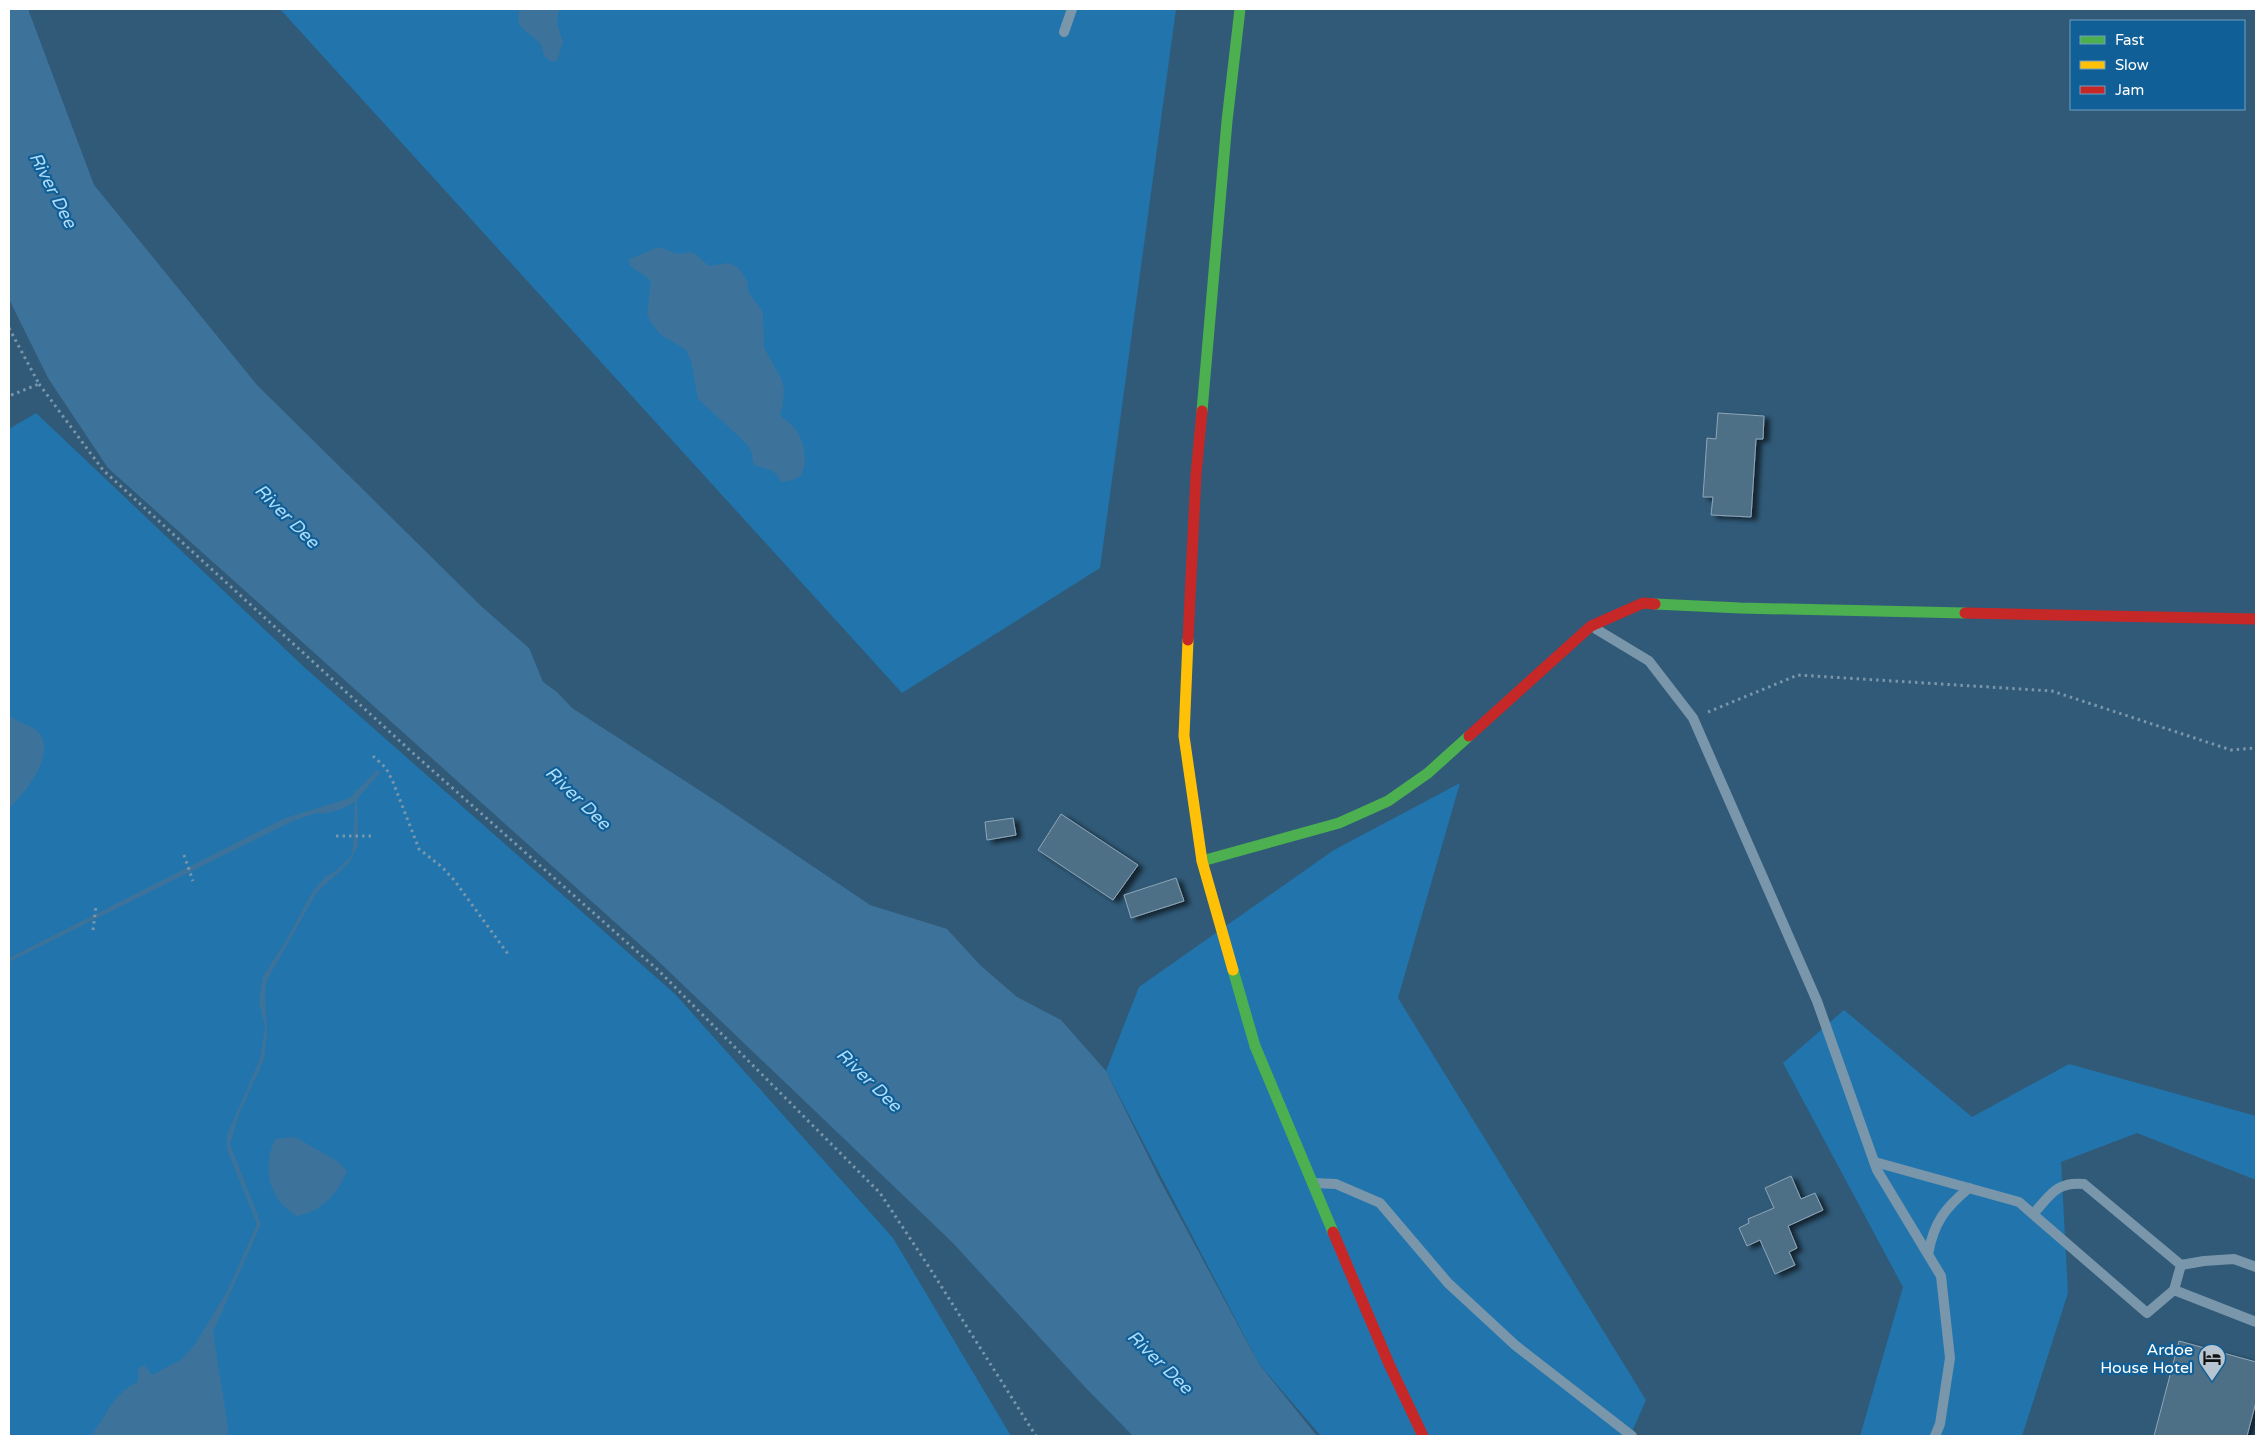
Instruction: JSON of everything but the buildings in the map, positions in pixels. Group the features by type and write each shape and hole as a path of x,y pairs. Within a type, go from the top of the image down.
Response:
{"main road":[{"path":"1240,9 1227,121 1197,464 1184,736 1202,861 1256,1046 1389,1364 1423,1436"},
{"path":"1202,861 1339,823 1388,801 1428,773 1591,626 1643,603 1740,608 2256,619"}],"lane":[{"path":"1064,32 1072,9"},
{"path":"1591,626 1649,661 1693,718 1816,1001 1877,1170 1941,1276 1950,1358 1940,1424 1935,1436"},
{"path":"1875,1162 2019,1202 2147,1313 2174,1290 2181,1265"},
{"path":"2033,1214 2059,1186 2069,1182 2084,1184 2181,1265 2234,1259 2256,1267"},
{"path":"1313,1183 1336,1184 1380,1203 1448,1283 1515,1345 1632,1436"},
{"path":"1928,1254 1931,1237 1939,1220 1949,1205 1969,1188"},
{"path":"2174,1290 2256,1322"}],"path":[{"path":"9,328 39,384 103,470 407,747 658,970 880,1193 1036,1436"},
{"path":"9,396 39,384"},
{"path":"1693,718 1798,675 2052,691 2231,750 2256,748"},
{"path":"373,756 386,768 393,782 419,849 454,880 508,954"},
{"path":"336,836 372,836"},
{"path":"184,855 193,881"},
{"path":"94,930 96,906"}],"shaded area":[{"path":"280,9 1176,9 1100,568 902,693"},
{"path":"36,413 304,667 675,994 893,1238 1011,1436 9,1436 9,429"},
{"path":"1460,783 1398,998 1646,1400 1630,1436 1321,1436 1259,1364 1106,1071 1139,987 1334,850"},
{"path":"1844,1010 1972,1117 2069,1064 2256,1116 2256,1180 2137,1133 2061,1162 2068,1293 2022,1436 1860,1436 1903,1287 1783,1063"}],"water":[{"name":"River Dee","path":"9,9 28,9 94,185 257,385 481,606 529,648 543,682 557,692 572,708 719,803 870,905 947,929 980,965 1017,997 1061,1020 1106,1071 1161,1182 1259,1364 1317,1436 1133,1436 1085,1387 952,1242 656,959 108,468 48,378 9,299"},
{"path":"519,9 559,9 557,23 563,42 557,61 552,62 544,56 541,44 521,27 518,21"},
{"path":"659,247 677,254 694,253 709,266 728,263 738,267 747,281 749,293 763,312 764,348 781,378 784,389 780,415 797,431 802,441 805,460 800,476 782,482 773,471 754,465 751,451 747,444 698,399 691,361 686,350 661,335 650,321 647,314 651,282 629,264 629,259"},
{"path":"9,715 38,732 43,741 44,751 37,773 23,793 9,808"},
{"path":"377,770 381,772 357,799 358,845 349,863 317,892 267,980 265,993 267,1033 264,1059 239,1114 230,1144 261,1224 213,1332 228,1427 227,1436 91,1436 117,1398 130,1386 138,1382 138,1369 144,1365 152,1375 182,1359 195,1344 228,1290 257,1224 227,1149 227,1135 260,1059 265,1027 259,1002 263,976 284,944 313,891 325,877 337,870 351,856 355,800 293,821 9,962 9,958 285,818 350,798"},
{"path":"295,1137 337,1161 347,1171 339,1187 328,1200 314,1210 297,1216 287,1209 274,1192 269,1172 271,1150 275,1139"}],"waterway":[{"path":"320,811 347,803 359,792"}],"traffic: fast":[{"path":"1202,411 1227,121 1240,9"},
{"path":"1655,604 1740,608 1965,613"},
{"path":"1202,861 1339,823 1388,801 1428,773 1469,736"},
{"path":"1233,970 1255,1046 1333,1232"}],"traffic: slow":[{"path":"1188,640 1184,736 1202,861 1233,970"}],"traffic: jam":[{"path":"1188,640 1196,474 1202,411"},
{"path":"1469,736 1591,626 1643,603 1655,604"},
{"path":"1965,613 2256,619"},
{"path":"1333,1232 1389,1364 1423,1436"}],"place":[{"name":"Ardoe House Hotel","path":"2212,1382"}]}
